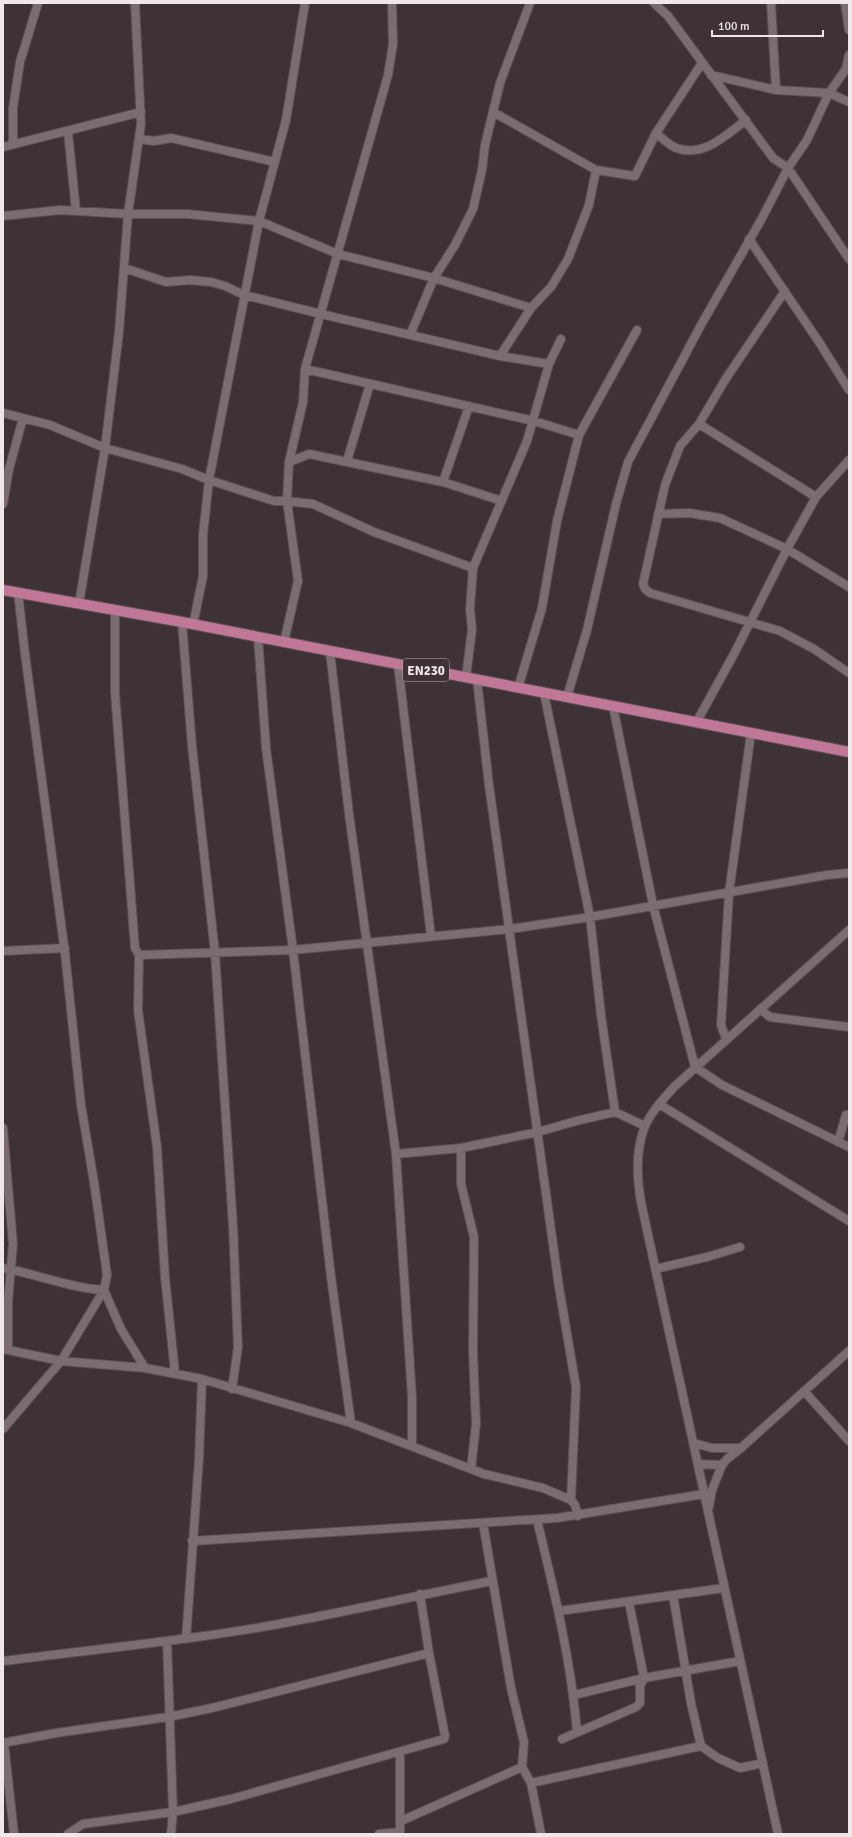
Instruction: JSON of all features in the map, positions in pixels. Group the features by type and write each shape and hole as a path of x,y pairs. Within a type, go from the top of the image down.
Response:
{"main road":[{"name":"EN230","path":"3,590 182,622 849,752"}],"street":[{"path":"14,144 13,108 20,62 38,3"},
{"path":"78,604 105,448 119,332 128,214 139,139 141,112 135,3"},
{"path":"193,625 203,576 204,535 209,480 259,222 286,120 305,3"},
{"path":"284,642 298,581 287,501 289,462 303,402 305,368 388,75 393,44 392,3"},
{"path":"410,335 434,278 455,245 473,209 482,170 485,145 500,83 530,3"},
{"path":"654,3 668,16 773,158 788,168 849,258"},
{"path":"771,3 776,90"},
{"path":"845,3 849,30"},
{"path":"567,697 587,630 616,504 628,462 680,362 749,239 762,220 788,168 807,140 829,93 846,69 849,55"},
{"path":"493,112 596,170 635,176 656,133 702,63"},
{"path":"711,76 776,90 829,93 849,102"},
{"path":"3,147 68,132 141,112"},
{"path":"656,133 676,148 693,149 712,146 746,120"},
{"path":"68,132 76,211"},
{"path":"139,139 154,141 163,138 171,138 275,162"},
{"path":"500,356 531,308 552,287 568,259 589,205 596,170"},
{"path":"3,216 60,210 128,214 187,214 259,222 338,254 434,278 531,308"},
{"path":"749,239 785,291 849,390"},
{"path":"124,268 166,282 190,280 211,282 225,286 244,295 321,314 500,356 549,364"},
{"path":"785,291 724,380 699,424 680,446 665,486 643,584 645,589 650,593 780,631 814,649 849,674"},
{"path":"518,688 542,608 557,521 579,435 637,330"},
{"path":"466,678 472,629 470,609 473,568 534,421 549,364 561,339"},
{"path":"305,368 534,421 579,435"},
{"path":"347,461 370,384"},
{"path":"444,482 469,406"},
{"path":"3,413 50,425 105,448 182,468 209,480 274,501 313,504 374,532 473,568"},
{"path":"3,504 8,476 23,418"},
{"path":"699,424 816,497"},
{"path":"289,462 309,454 444,482 502,500"},
{"path":"696,722 816,497 849,460"},
{"path":"658,514 689,513 720,518 787,549 849,587"},
{"path":"3,1428 61,1361 104,1290 107,1267 81,1105 65,948 26,662 18,592"},
{"path":"115,610 115,693 135,948 139,955 138,1010 157,1147 165,1277 175,1373"},
{"path":"182,622 192,746 215,953 238,1347 232,1389"},
{"path":"258,637 266,748 294,950 331,1277 351,1423"},
{"path":"330,652 349,814 396,1154 412,1397 412,1446"},
{"path":"398,665 431,936"},
{"path":"477,680 489,785 559,1287 576,1388 571,1500"},
{"path":"544,693 590,918 602,1022 615,1112"},
{"path":"612,706 653,905 696,1067 722,1086 849,1147"},
{"path":"726,1039 721,1025 729,893 751,733"},
{"path":"139,955 294,950 510,929 590,918 653,905 827,875 849,874"},
{"path":"778,1834 655,1269 639,1190 639,1155 645,1126 659,1104 675,1086 849,930"},
{"path":"3,951 65,948"},
{"path":"760,1009 770,1017 849,1027"},
{"path":"659,1104 849,1222"},
{"path":"396,1154 461,1148 538,1132 615,1112 645,1126"},
{"path":"838,1142 846,1115 849,1115"},
{"path":"3,1128 13,1244 6,1268 6,1349 61,1361 145,1368 202,1379 351,1423 484,1474 543,1488 571,1500 575,1505 578,1516"},
{"path":"461,1148 461,1184 474,1237 473,1352 476,1424 471,1469"},
{"path":"655,1269 708,1257 740,1247"},
{"path":"6,1268 30,1273 84,1289 104,1290"},
{"path":"104,1290 127,1341 145,1368"},
{"path":"709,1515 711,1495 722,1465 727,1459 849,1351"},
{"path":"186,1639 199,1459 202,1379"},
{"path":"804,1391 849,1441"},
{"path":"694,1443 712,1448 741,1448"},
{"path":"698,1464 722,1465"},
{"path":"192,1541 537,1520 578,1516 704,1494"},
{"path":"537,1520 559,1611 574,1695 577,1732"},
{"path":"483,1523 511,1688 524,1742 522,1767 531,1783 541,1834"},
{"path":"3,1660 186,1639 305,1620 420,1594 492,1582"},
{"path":"559,1611 724,1588"},
{"path":"68,1834 83,1824 173,1812 231,1799 400,1753 444,1739 445,1736 429,1653 420,1594"},
{"path":"673,1595 701,1746"},
{"path":"562,1739 636,1707 640,1703 640,1686 644,1678 629,1602"},
{"path":"167,1641 168,1717 173,1812 172,1834"},
{"path":"14,1834 4,1743 56,1733 168,1717 212,1708 429,1653"},
{"path":"574,1695 644,1678 740,1661"},
{"path":"531,1783 701,1746 724,1761 740,1768 763,1763"},
{"path":"379,1834 400,1833 400,1753"},
{"path":"401,1821 522,1767"}]}
